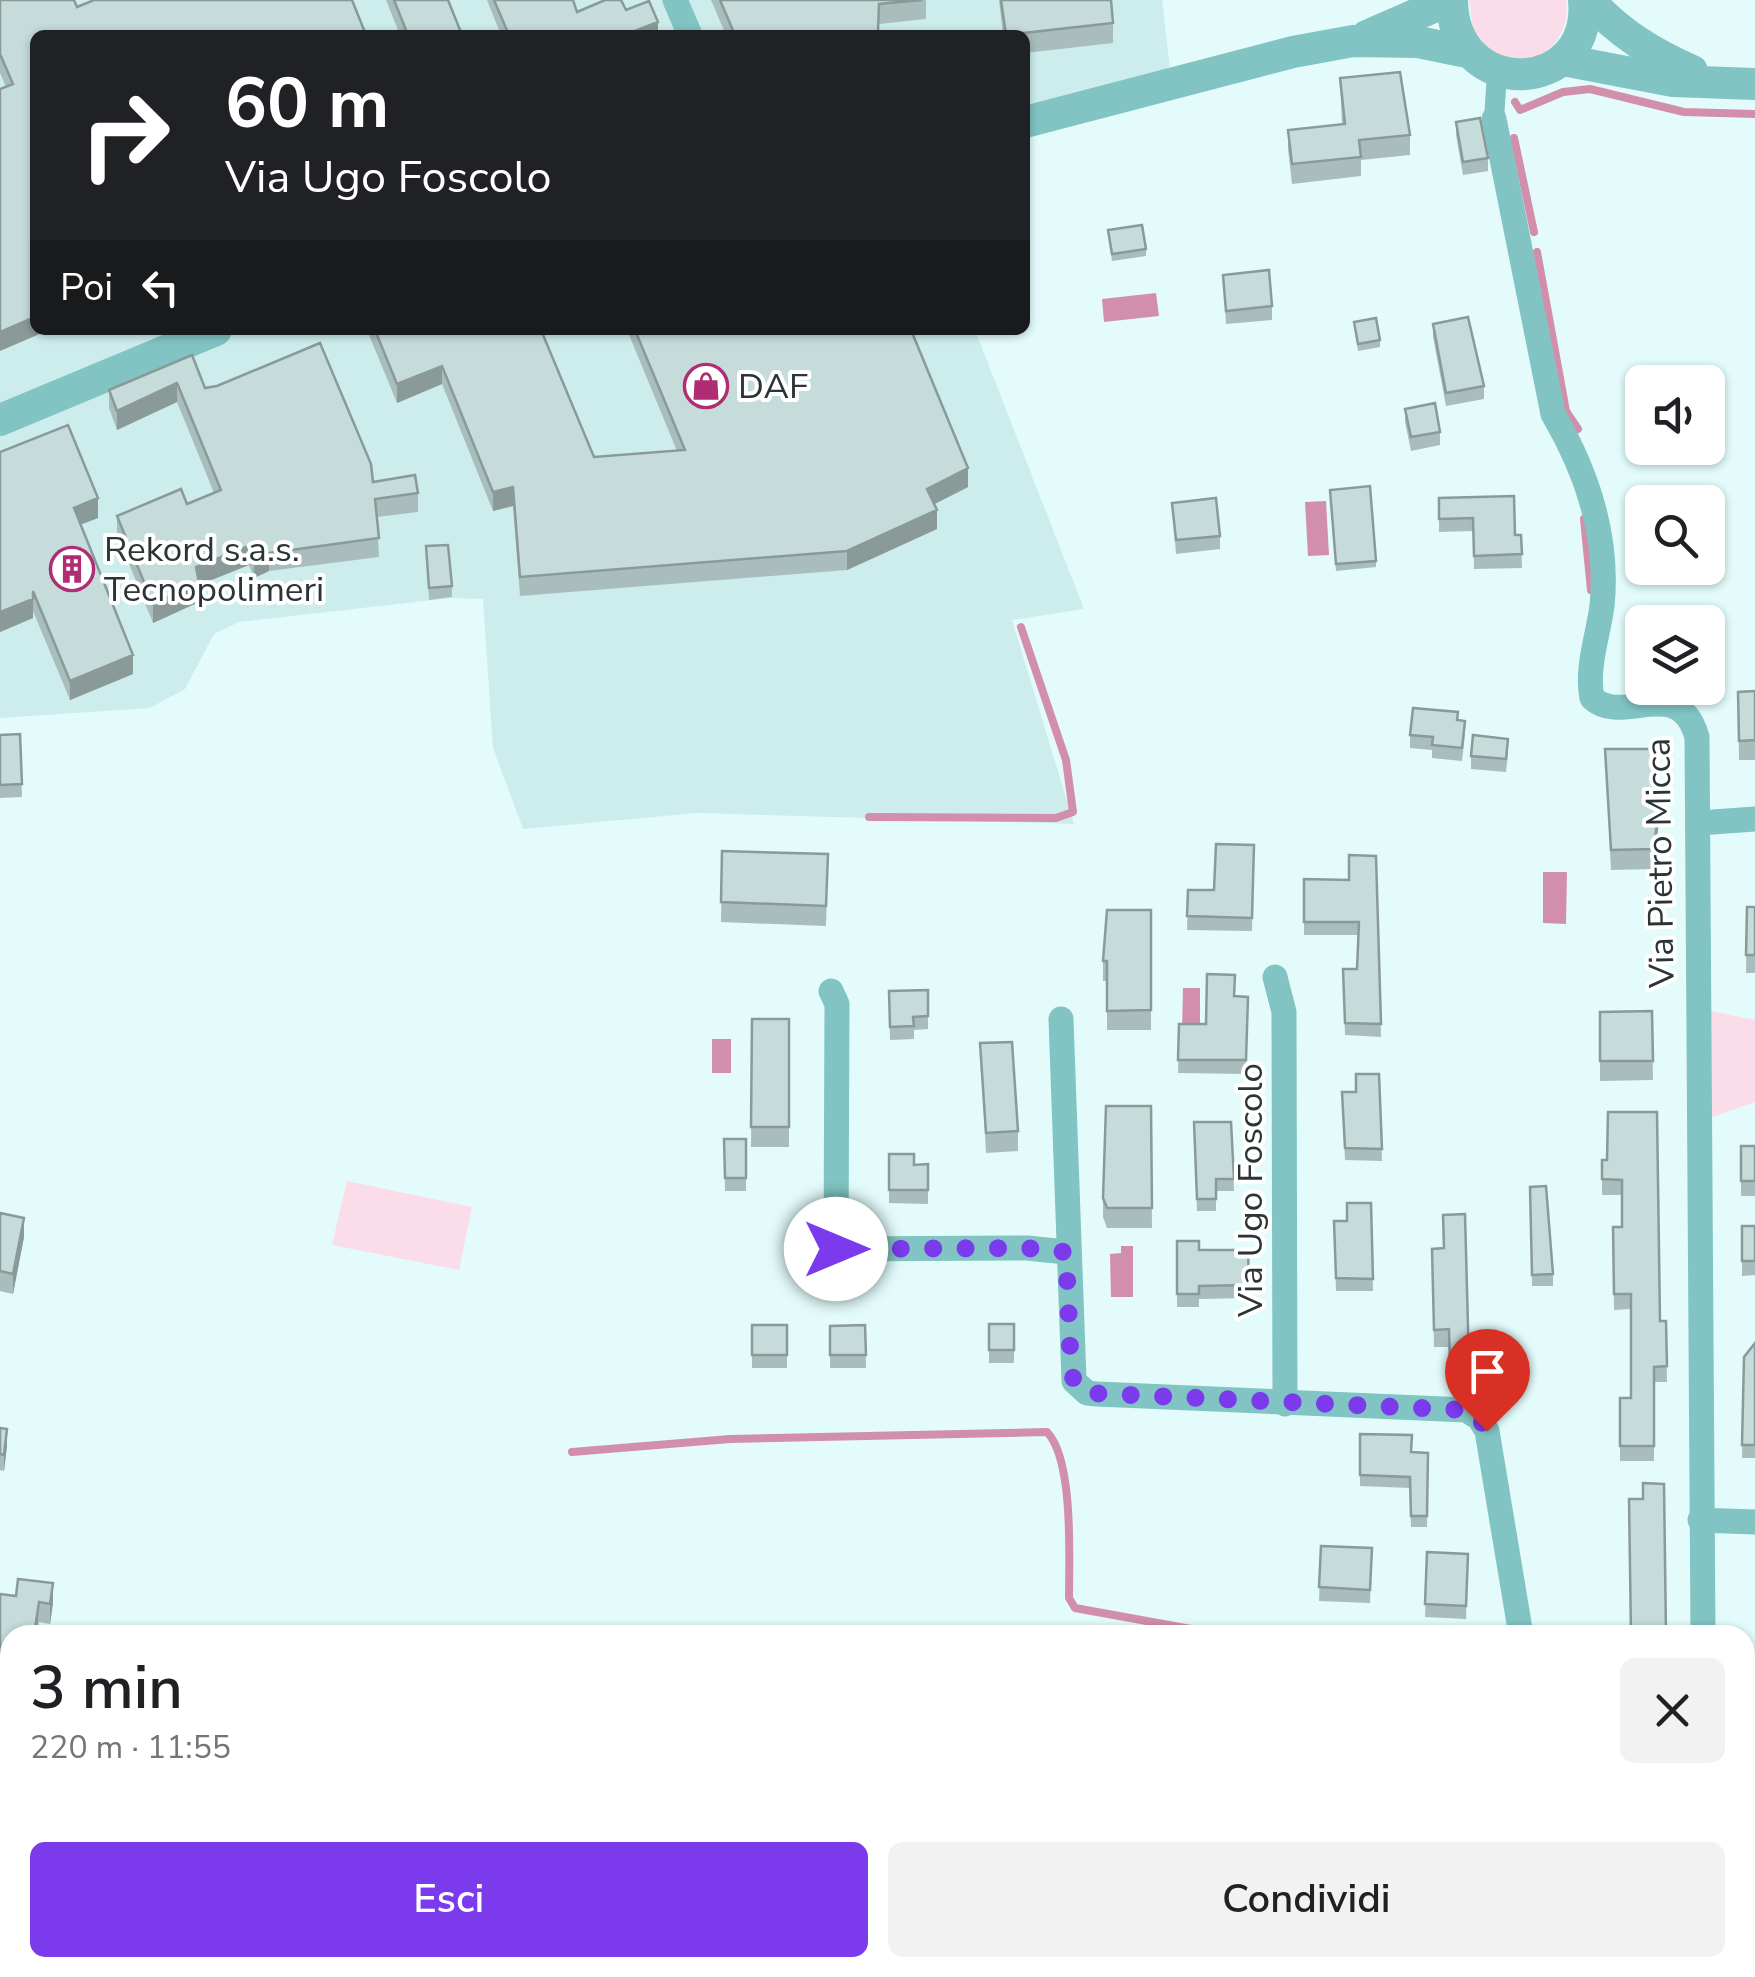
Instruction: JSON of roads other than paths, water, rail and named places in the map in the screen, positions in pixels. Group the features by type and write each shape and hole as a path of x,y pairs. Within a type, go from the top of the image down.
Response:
{"street":[{"path":"675,0 688,30"},
{"path":"1353,41 1451,0 1458,36 1468,52 1497,73 1532,74 1563,60 1582,30 1587,0"},
{"path":"1587,0 1615,28 1653,54 1714,81"},
{"path":"1030,121 1293,52 1353,41 1418,42 1468,52"},
{"path":"1563,60 1673,81 1755,84"},
{"name":"Via Pietro Micca","path":"1497,73 1494,119 1553,414 1577,454 1596,517 1604,563 1592,698 1608,706 1665,704 1687,714 1697,736 1704,1625"},
{"path":"0,420 204,335"},
{"path":"1699,823 1755,819"},
{"name":"Via Ugo Foscolo","path":"1275,977 1284,1012 1285,1404"},
{"path":"830,991 837,1004 836,1249 1026,1248 1066,1252"},
{"path":"1061,1019 1071,1370 1079,1388 1097,1394 1466,1410 1479,1418 1487,1431 1518,1625"},
{"path":"1700,1520 1755,1522"}],"waterway":[{"path":"1515,102 1520,110 1563,92 1590,89 1684,112 1755,114"},
{"path":"1514,138 1534,232"},
{"path":"1537,252 1566,411 1578,429"},
{"path":"1584,519 1591,590"},
{"path":"869,817 1056,818 1073,812 1066,760 1021,627"},
{"path":"572,1452 730,1439 1047,1432 1056,1446 1066,1487 1069,1598 1075,1608 1169,1625"}],"place":[{"name":"DAF","path":"706,386"},
{"name":"Rekord s.a.s. Tecnopolimeri","path":"72,569"}]}
